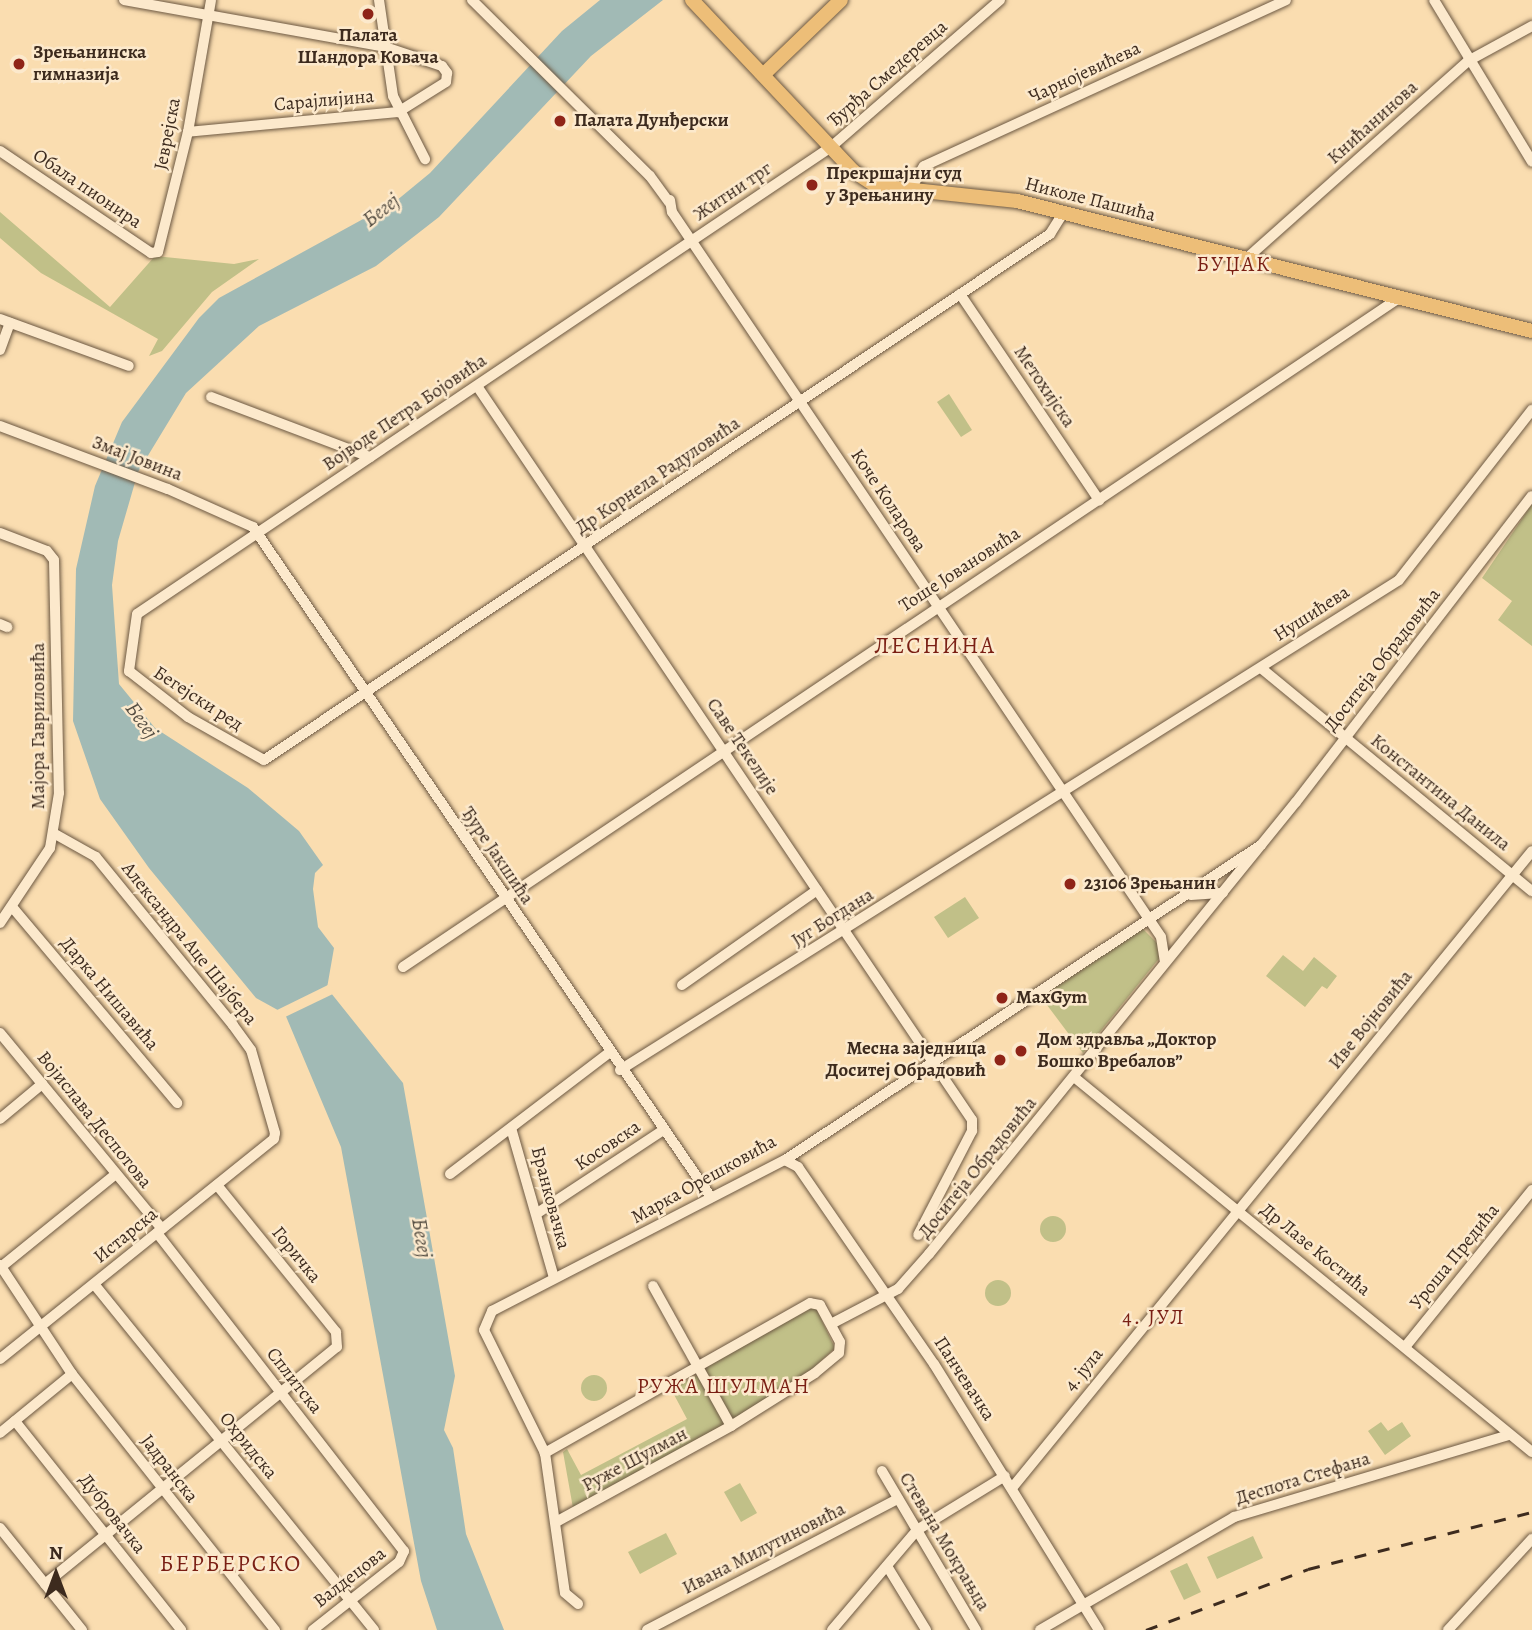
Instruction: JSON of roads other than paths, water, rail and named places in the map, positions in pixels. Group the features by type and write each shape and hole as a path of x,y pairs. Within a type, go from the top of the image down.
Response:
{"main road":[{"path":"763,75 841,0"},
{"name":"Николе Пашића","path":"697,6 831,147 869,182 984,196 1063,213 1532,331"}],"street":[{"path":"124,0 385,47"},
{"name":"Јеврејска","path":"155,254 162,246 188,132 211,0"},
{"path":"379,0 398,112 425,159"},
{"name":"Житни трг","path":"472,0 613,144 650,176 693,241 831,147"},
{"name":"Ђурђа Смедеревца","path":"831,147 1000,0"},
{"name":"Чарнојевићева","path":"911,189 923,166 1286,0"},
{"path":"1434,0 1468,61 1532,162"},
{"name":"Книћанинова","path":"1246,259 1468,61 1532,26"},
{"name":"Сарајлијина","path":"188,132 398,112 446,82 447,73 442,66 385,47"},
{"name":"Обала пионира","path":"0,151 155,254"},
{"name":"Др Корнела Радуловића","path":"264,760 1050,234 1063,213"},
{"name":"Војводе Петра Бојовића","path":"136,614 693,241"},
{"name":"Коче Коларова","path":"693,241 1164,942 1166,961"},
{"name":"Метохијска","path":"960,294 1099,500"},
{"name":"Тоше Јовановића","path":"403,967 724,752 937,605 1099,500 1399,298"},
{"path":"0,350 5,321 129,366"},
{"name":"Саве Текелије","path":"477,386 972,1120 972,1131 918,1235"},
{"path":"211,397 370,457"},
{"name":"Нушићева","path":"1063,794 1399,580 1532,410"},
{"name":"Змај Јовина","path":"0,426 244,520 257,533"},
{"name":"Доситеја Обрадовића","path":"886,1296 905,1283 1223,893 1532,496"},
{"name":"Мајора Гавриловића","path":"0,533 51,554 58,704 55,834 13,908 0,923"},
{"name":"Ђуре Јакшића","path":"257,533 620,1070 710,1196"},
{"name":"Бегејски ред","path":"136,614 129,671 188,717 264,760"},
{"name":"Константина Данила","path":"1261,668 1532,891"},
{"name":"Југ Богдана","path":"620,1070 1063,794"},
{"name":"Александра Аце Шајбера","path":"55,834 96,857 248,1046 274,1139"},
{"name":"Доситеја Обрадовића","path":"1182,898 1261,845"},
{"name":"Иве Војновића","path":"1238,1210 1532,851"},
{"name":"Југ Богдана","path":"682,985 817,890"},
{"path":"932,1061 1182,898 1201,891 1223,893"},
{"name":"Дарка Нишавића","path":"13,908 177,1103"},
{"name":"Војислава Деспотова","path":"0,1033 116,1174 159,1231"},
{"path":"450,1174 609,1053"},
{"name":"Марка Орешковића","path":"545,1452 484,1330 486,1318 554,1278 785,1160 932,1061"},
{"name":"Др Лазе Костића","path":"1074,1077 1532,1452"},
{"path":"0,1119 42,1084"},
{"name":"Бранковачка","path":"512,1128 539,1212 554,1278"},
{"name":"Косовска","path":"539,1212 662,1131"},
{"name":"Истарска","path":"0,1359 274,1139"},
{"name":"Панчевачка","path":"785,1160 798,1167 886,1296 1005,1476 1099,1630"},
{"path":"1,1266 116,1174"},
{"name":"Горичка","path":"217,1185 336,1332 335,1350 281,1393"},
{"name":"Уроша Предића","path":"1405,1347 1532,1190"},
{"name":"4. јула","path":"1012,1488 1238,1210"},
{"name":"Сплитска","path":"159,1231 404,1551"},
{"name":"Јадранска","path":"1,1266 72,1374 275,1630"},
{"name":"Охридска","path":"94,1284 374,1630"},
{"path":"653,1286 731,1426"},
{"path":"578,1604 565,1593 545,1452 810,1303 820,1305 831,1324 886,1296"},
{"name":"Руже Шулман","path":"556,1522 731,1426 839,1353 840,1342 831,1324"},
{"path":"0,1433 72,1374"},
{"path":"45,1584 281,1393"},
{"name":"Дубровачка","path":"15,1421 181,1630"},
{"name":"Деспота Стефана","path":"1040,1630 1234,1517 1509,1435"},
{"name":"Стевана Мокрањца","path":"882,1471 976,1630"},
{"path":"832,1630 917,1530 1005,1476"},
{"name":"Ивана Милутиновића","path":"646,1630 898,1499"},
{"path":"0,1528 82,1630"},
{"path":"1448,1630 1532,1539"},
{"name":"Валдецова","path":"313,1630 399,1562 404,1551"},
{"path":"887,1566 926,1630"}],"water":[{"name":"Бегеј","path":"600,0 663,0 591,56 439,217 376,266 259,326 186,393 138,472 118,541 112,585 119,684 155,728 248,788 299,831 323,865 315,873 313,889 318,927 334,948 327,988 403,1083 455,1376 444,1430 453,1448 466,1534 504,1630 437,1630 421,1581 341,1147 285,1014 256,998 149,868 100,799 73,721 76,569 95,486 122,422 199,318 219,298 396,201 430,173 562,31"}],"railway":[{"path":"1146,1630 1308,1569 1532,1512"}],"place":[{"name":"Палата Шандора Ковача","path":"368,14"},
{"name":"Зрењанинска гимназија","path":"19,64"},
{"name":"Палата Дунђерски","path":"560,121"},
{"name":"Прекршајни суд у Зрењанину","path":"812,185"},
{"name":"23106 Зрењанин","path":"1070,884"},
{"name":"MaxGym","path":"1002,998"},
{"name":"Дом здравља „Доктор Бошко Вребалов”","path":"1021,1051"},
{"name":"Месна заједница Доситеј Обрадовић","path":"1000,1060"}],"district":[{"name":"БУЏАК","path":"1234,264"},
{"name":"ЛЕСНИНА","path":"935,646"},
{"name":"4. ЈУЛ","path":"1154,1317"},
{"name":"РУЖА ШУЛМАН","path":"724,1386"},
{"name":"БЕРБЕРСКО","path":"231,1564"}]}
